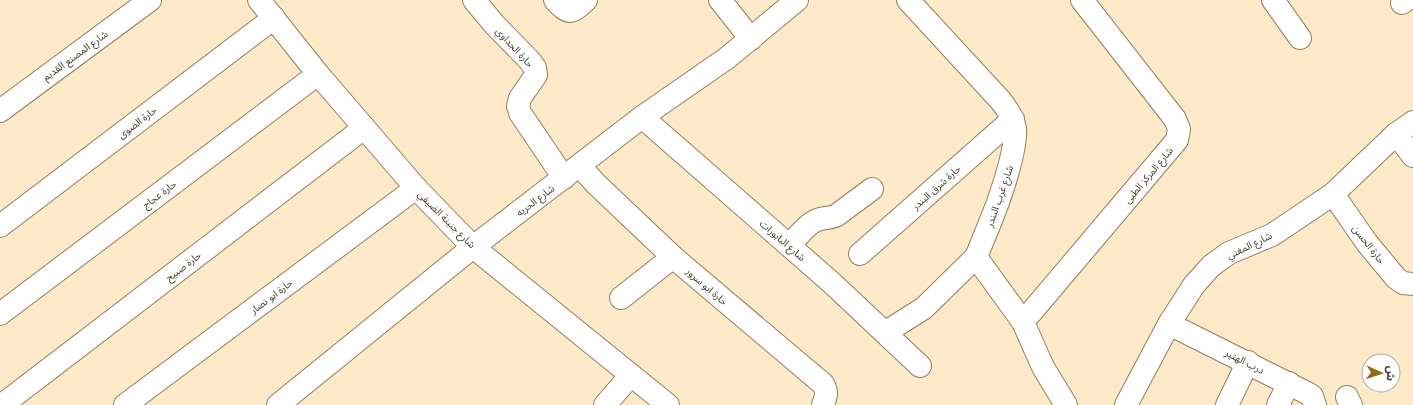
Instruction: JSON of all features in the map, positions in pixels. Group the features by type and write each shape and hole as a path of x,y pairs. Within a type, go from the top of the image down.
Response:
{"street":[{"name":"شارع المصنع القديم","path":"0,111 150,0"},
{"name":"شارع جنينة الضيفي","path":"259,0 318,74 364,128 416,188 473,247 668,405"},
{"name":"حارة الجداوي","path":"474,0 535,68 536,74 520,98 518,106 520,113 572,172"},
{"path":"555,0 564,10 571,12 575,11 586,0"},
{"path":"720,0 751,39"},
{"name":"شارع الحريه","path":"278,405 473,247 642,117 727,58 797,0"},
{"name":"شارع غرب البندر","path":"908,0 1001,101 1013,119 1015,141 1009,171 996,208 976,256"},
{"name":"شارع المركز الطبى","path":"1023,322 1177,140 1178,129 1175,119 1082,0"},
{"path":"1275,1 1300,38"},
{"name":"حارة الضوى","path":"0,226 274,18"},
{"name":"حارة عجاج","path":"0,314 318,74"},
{"name":"شارع البابورات","path":"642,117 833,284 886,332 920,366"},
{"name":"حارة شرق البندر","path":"860,254 1013,119"},
{"name":"حارة صبيح","path":"2,405 364,128"},
{"path":"1405,128 1413,156"},
{"name":"شارع المغني","path":"1126,405 1169,324 1194,285 1211,266 1229,253 1272,235 1332,194 1405,128"},
{"name":"حارة ابو سرور","path":"572,172 595,183 673,257 823,384 826,388 827,395 823,405"},
{"name":"حارة ابو نصار","path":"125,405 416,188"},
{"path":"789,245 812,222 837,215 872,189"},
{"name":"حارة الحسن","path":"1332,194 1367,243 1396,278 1403,283 1413,284"},
{"path":"886,332 924,308 976,256 1023,322 1043,367 1066,405"},
{"path":"621,298 673,257"},
{"name":"درب الهتير","path":"1169,324 1289,383 1312,396 1315,405"},
{"path":"1227,405 1248,362"},
{"path":"605,405 631,375"},
{"path":"1278,405 1289,383"}]}
